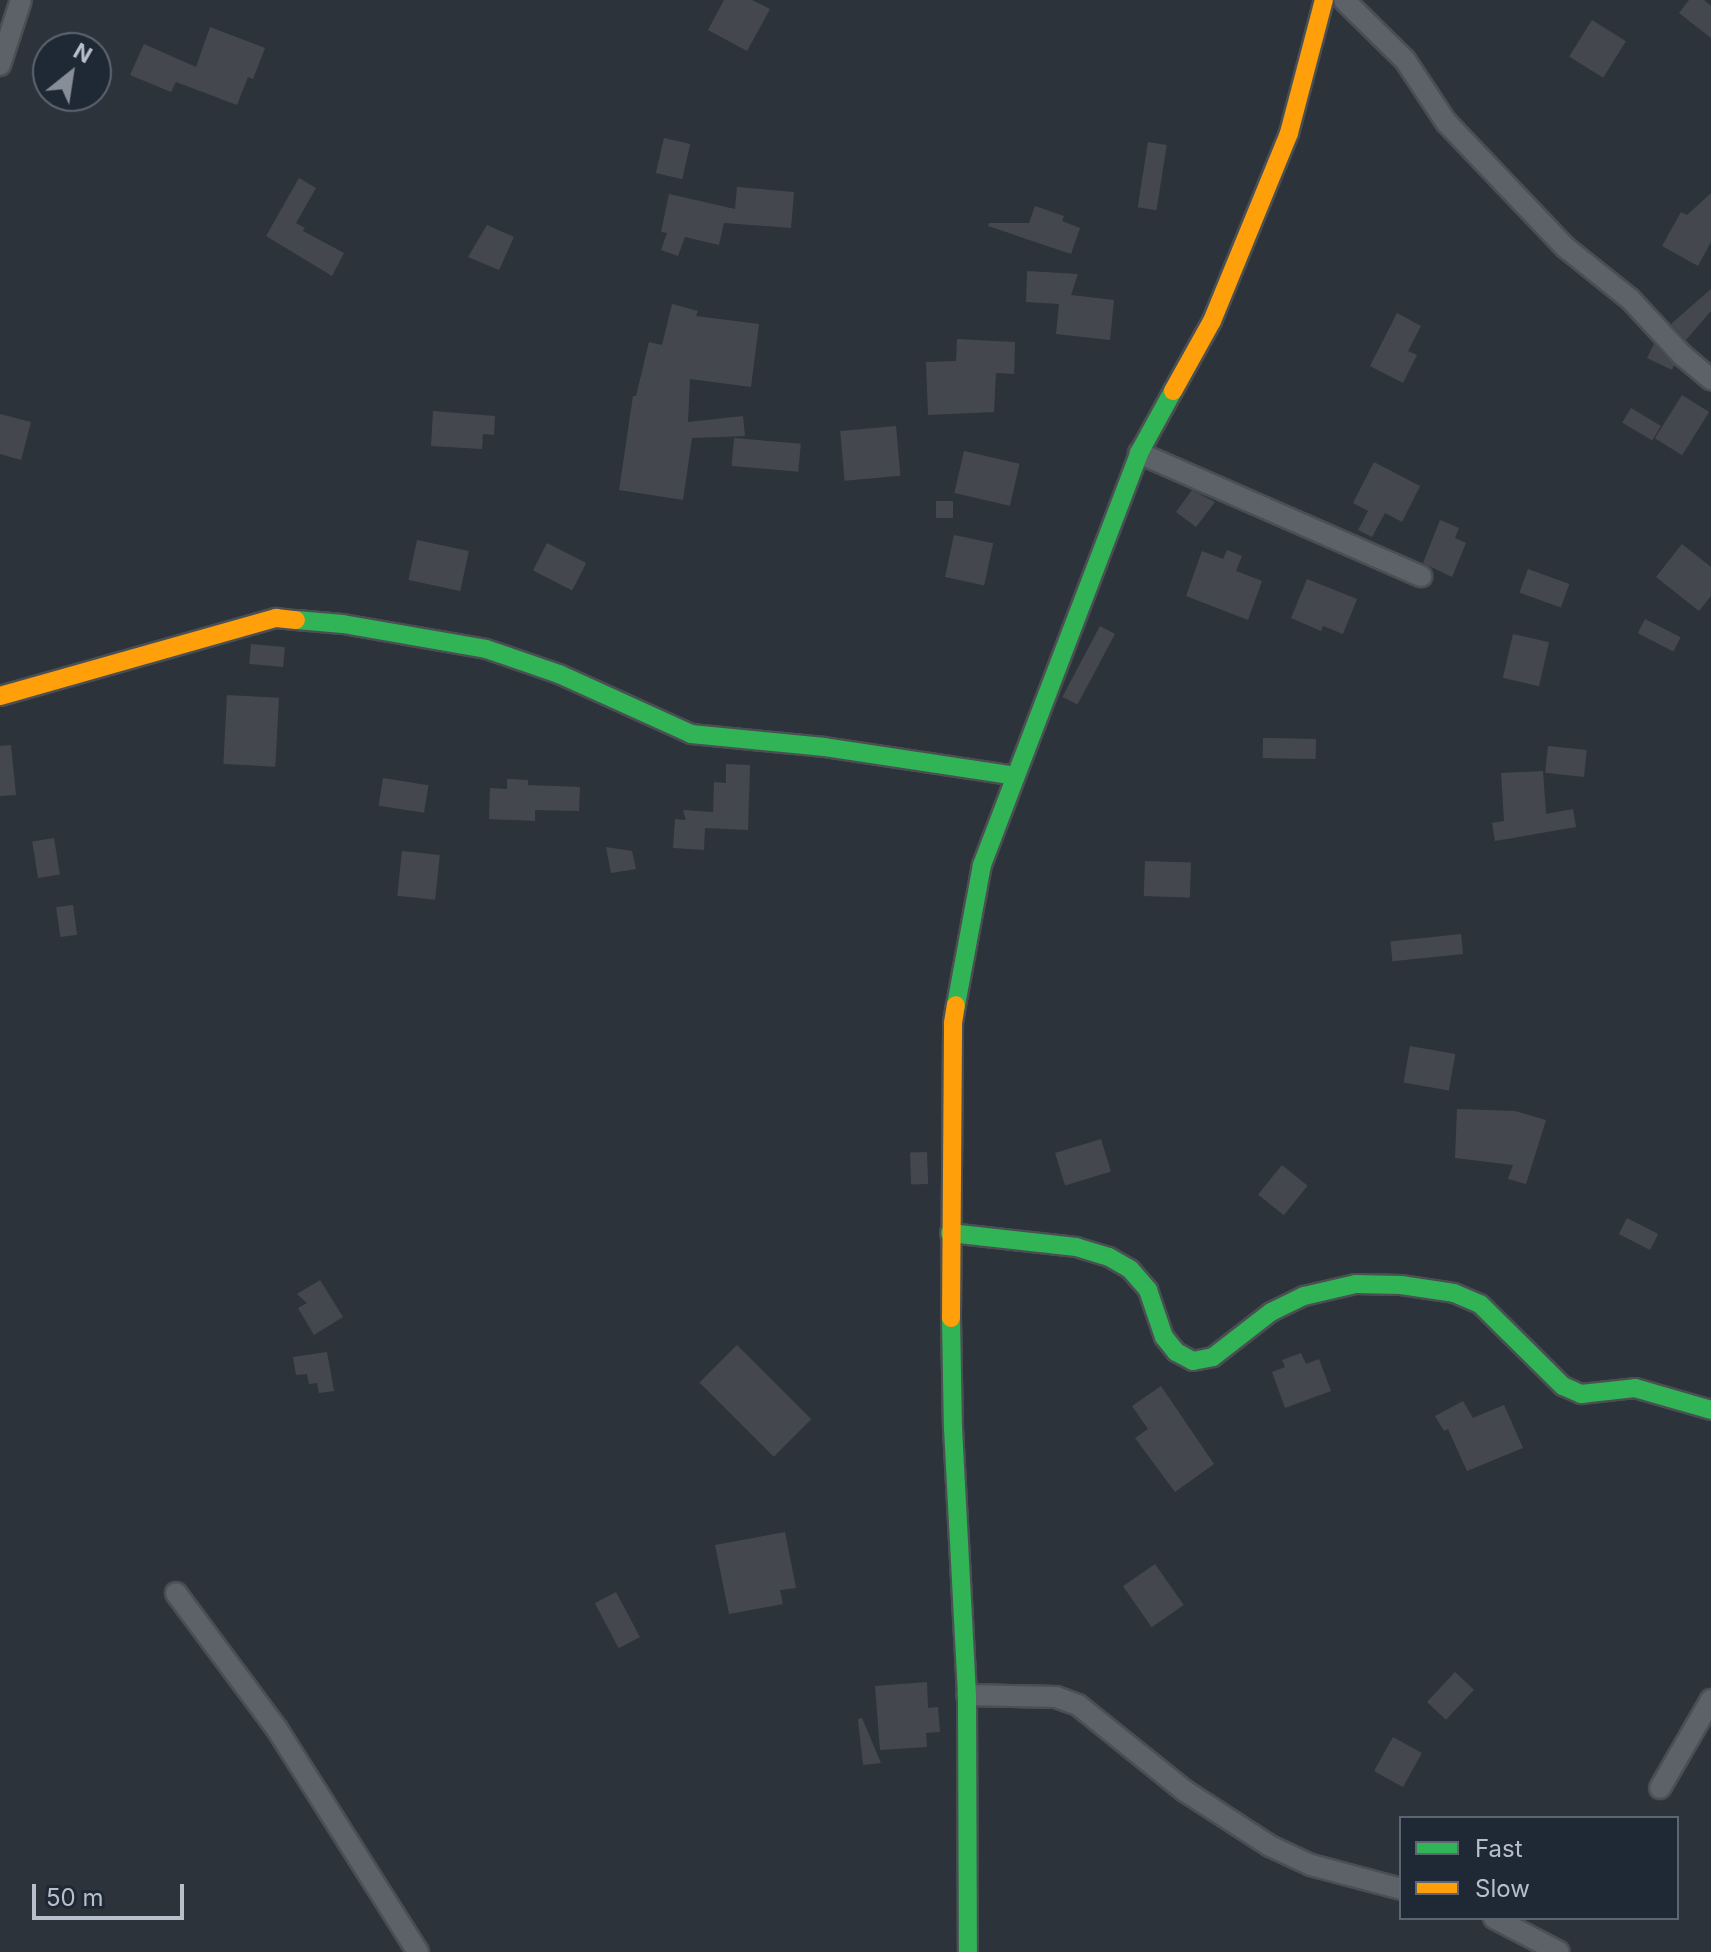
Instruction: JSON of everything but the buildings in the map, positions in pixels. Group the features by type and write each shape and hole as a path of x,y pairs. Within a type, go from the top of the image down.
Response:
{"street":[{"path":"0,65 21,0"},
{"path":"968,1952 967,1695 953,1428 950,1233 953,1023 982,865 1139,453 1194,358 1250,232 1289,133 1324,0"},
{"path":"1344,0 1405,60 1446,122 1565,247 1630,299 1682,355 1711,379"},
{"path":"1139,453 1421,576"},
{"path":"0,696 276,618 343,624 486,649 559,674 691,734 824,747 1015,776"},
{"path":"950,1233 1064,1245 1109,1257 1130,1269 1148,1290 1164,1337 1176,1352 1193,1361 1213,1357 1271,1312 1304,1296 1356,1284 1401,1285 1454,1293 1480,1304 1563,1386 1581,1394 1635,1388 1711,1410"},
{"path":"176,1593 277,1729 418,1952"},
{"path":"967,1695 1056,1697 1078,1705 1185,1791 1270,1846 1311,1865 1399,1888"},
{"path":"1660,1788 1711,1700"},
{"path":"1498,1920 1559,1952"}],"traffic: fast":[{"path":"956,1005 982,865 1139,453 1173,391"},
{"path":"296,620 343,624 486,649 559,674 691,734 824,747 1015,776"},
{"path":"950,1233 1076,1247 1109,1257 1130,1269 1148,1290 1164,1337 1176,1352 1193,1361 1213,1357 1271,1312 1304,1296 1356,1284 1401,1285 1454,1293 1480,1304 1563,1386 1581,1394 1635,1388 1711,1410"},
{"path":"951,1318 953,1428 967,1695 968,1952"}],"traffic: slow":[{"path":"1173,391 1212,321 1289,133 1324,0"},
{"path":"0,696 276,618 296,620"},
{"path":"951,1318 953,1023 956,1005"}]}
